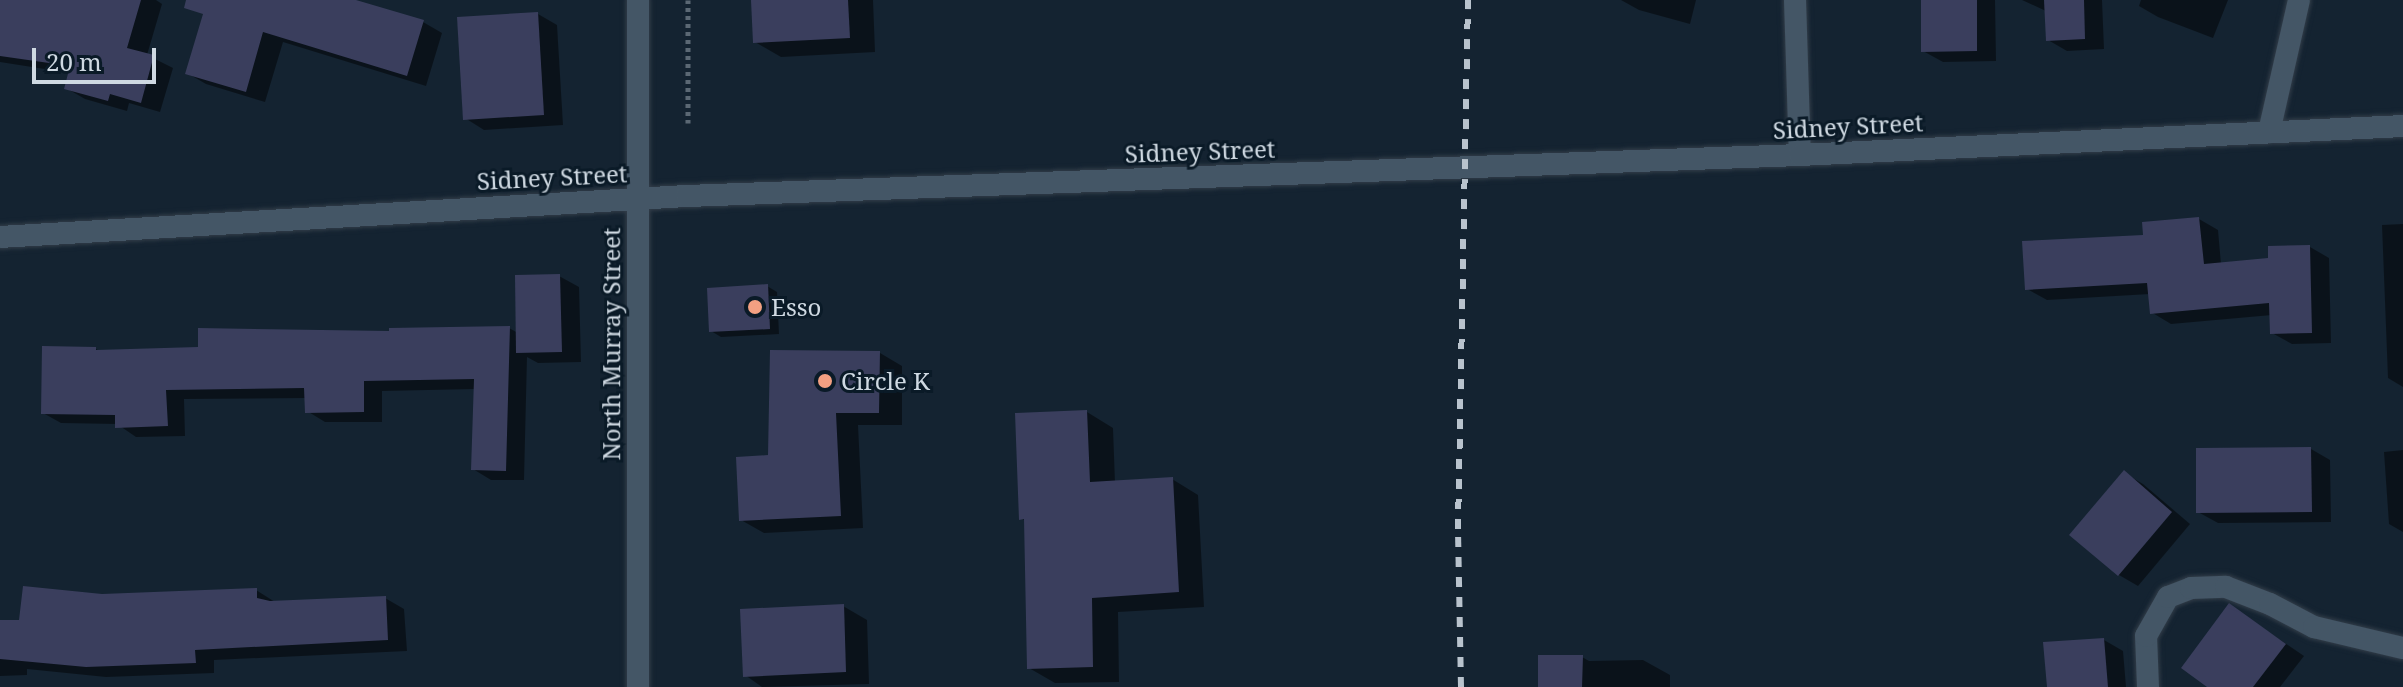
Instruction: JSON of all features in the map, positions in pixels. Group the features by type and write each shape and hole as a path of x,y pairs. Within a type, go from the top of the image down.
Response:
{"main road":[{"name":"North Murray Street","path":"638,0 638,687"},
{"path":"1795,0 1800,155"},
{"path":"2269,132 2299,0"},
{"name":"Sidney Street","path":"0,237 636,198 1800,155 2403,126"},
{"path":"2148,687 2146,636 2168,597 2191,588 2226,587 2270,604 2314,627 2403,648"}],"path":[{"path":"688,0 688,123"}],"building":[{"path":"0,0 141,0 127,48 154,55 141,103 110,94 108,101 64,89 70,66 0,56"},
{"path":"186,0 356,0 424,20 407,76 263,32 246,92 185,74 203,14 184,8"},
{"path":"751,0 848,0 850,38 753,43"},
{"path":"1921,0 1977,0 1977,51 1921,52"},
{"path":"2044,0 2084,0 2085,39 2046,41"},
{"path":"538,12 544,115 463,120 457,17"},
{"path":"2199,217 2204,264 2268,258 2268,246 2310,245 2312,333 2270,334 2269,303 2150,314 2147,283 2025,290 2022,241 2143,235 2142,222"},
{"path":"560,274 562,352 516,353 515,275"},
{"path":"768,284 770,329 709,332 707,288"},
{"path":"510,326 506,471 471,470 474,379 364,381 364,412 305,413 304,388 166,390 168,426 115,428 115,415 41,414 42,346 96,347 96,350 198,347 198,328 389,331 389,328"},
{"path":"770,350 880,351 879,413 836,413 841,516 739,521 736,457 768,455"},
{"path":"1087,410 1090,482 1173,477 1179,592 1092,598 1093,667 1027,669 1024,519 1019,520 1015,413"},
{"path":"2311,447 2312,512 2196,513 2196,448"},
{"path":"2124,470 2172,512 2118,576 2069,535"},
{"path":"23,586 102,594 257,588 257,598 270,601 386,596 388,640 195,650 196,663 86,667 0,659 0,620 19,620"},
{"path":"2229,603 2286,644 2253,687 2207,687 2181,668"},
{"path":"844,604 846,672 743,677 740,609"},
{"path":"2104,638 2108,687 2047,687 2043,642"},
{"path":"1538,655 1583,655 1582,687 1538,687"}],"railway":[{"path":"1461,687 1458,529 1468,0"}],"place":[{"name":"Esso","path":"755,307"},
{"name":"Circle K","path":"825,381"}]}
